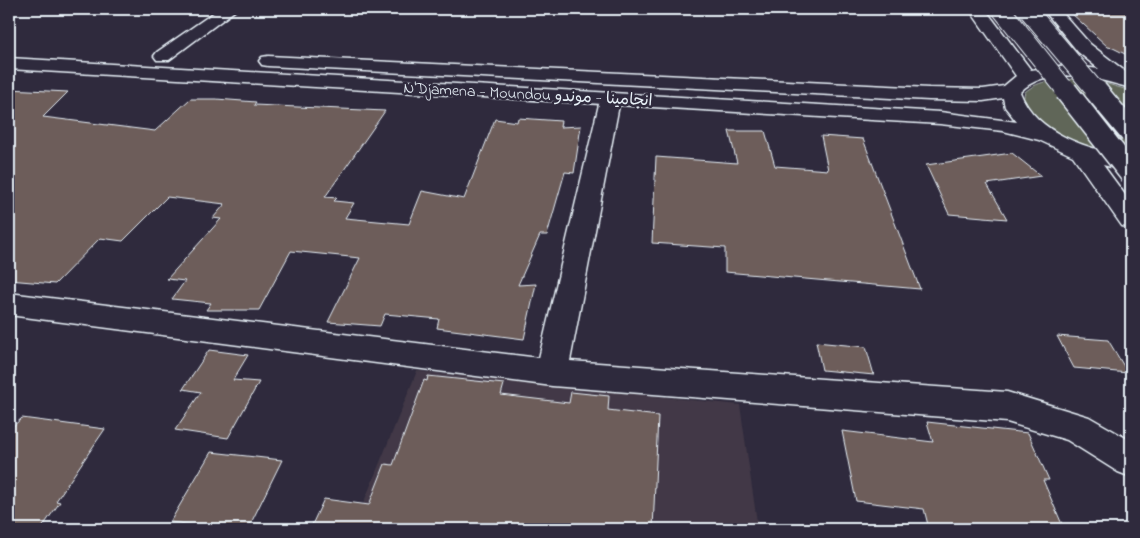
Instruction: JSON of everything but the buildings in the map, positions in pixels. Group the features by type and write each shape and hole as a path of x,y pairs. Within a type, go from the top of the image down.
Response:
{"main road":[{"path":"163,56 229,9"},
{"path":"977,9 1026,76"},
{"path":"1001,9 1131,174"},
{"path":"1028,9 1131,133"},
{"path":"1051,9 1084,48 1128,81"},
{"name":"N'Djamena - Moundou انجامينا - موندو","path":"9,48 929,94 983,95 1010,91"},
{"name":"N'Djamena - Moundou انجامينا - موندو","path":"9,64 940,118 1003,125 1047,135"},
{"path":"1128,81 1068,71 1037,73 1026,76 1016,82 1010,91 1012,104 1024,119 1047,135 1082,151 1131,165"},
{"path":"552,373 610,100"},
{"path":"1082,151 1131,220"},
{"path":"9,304 552,373 1007,407 1077,428 1131,460"}],"shaded area":[{"path":"417,371 740,405 758,529 353,529"}],"green space":[{"path":"1076,79 1104,83 1131,91 1131,158 1071,140 1041,124 1030,114 1024,102 1025,92 1043,82"}]}
